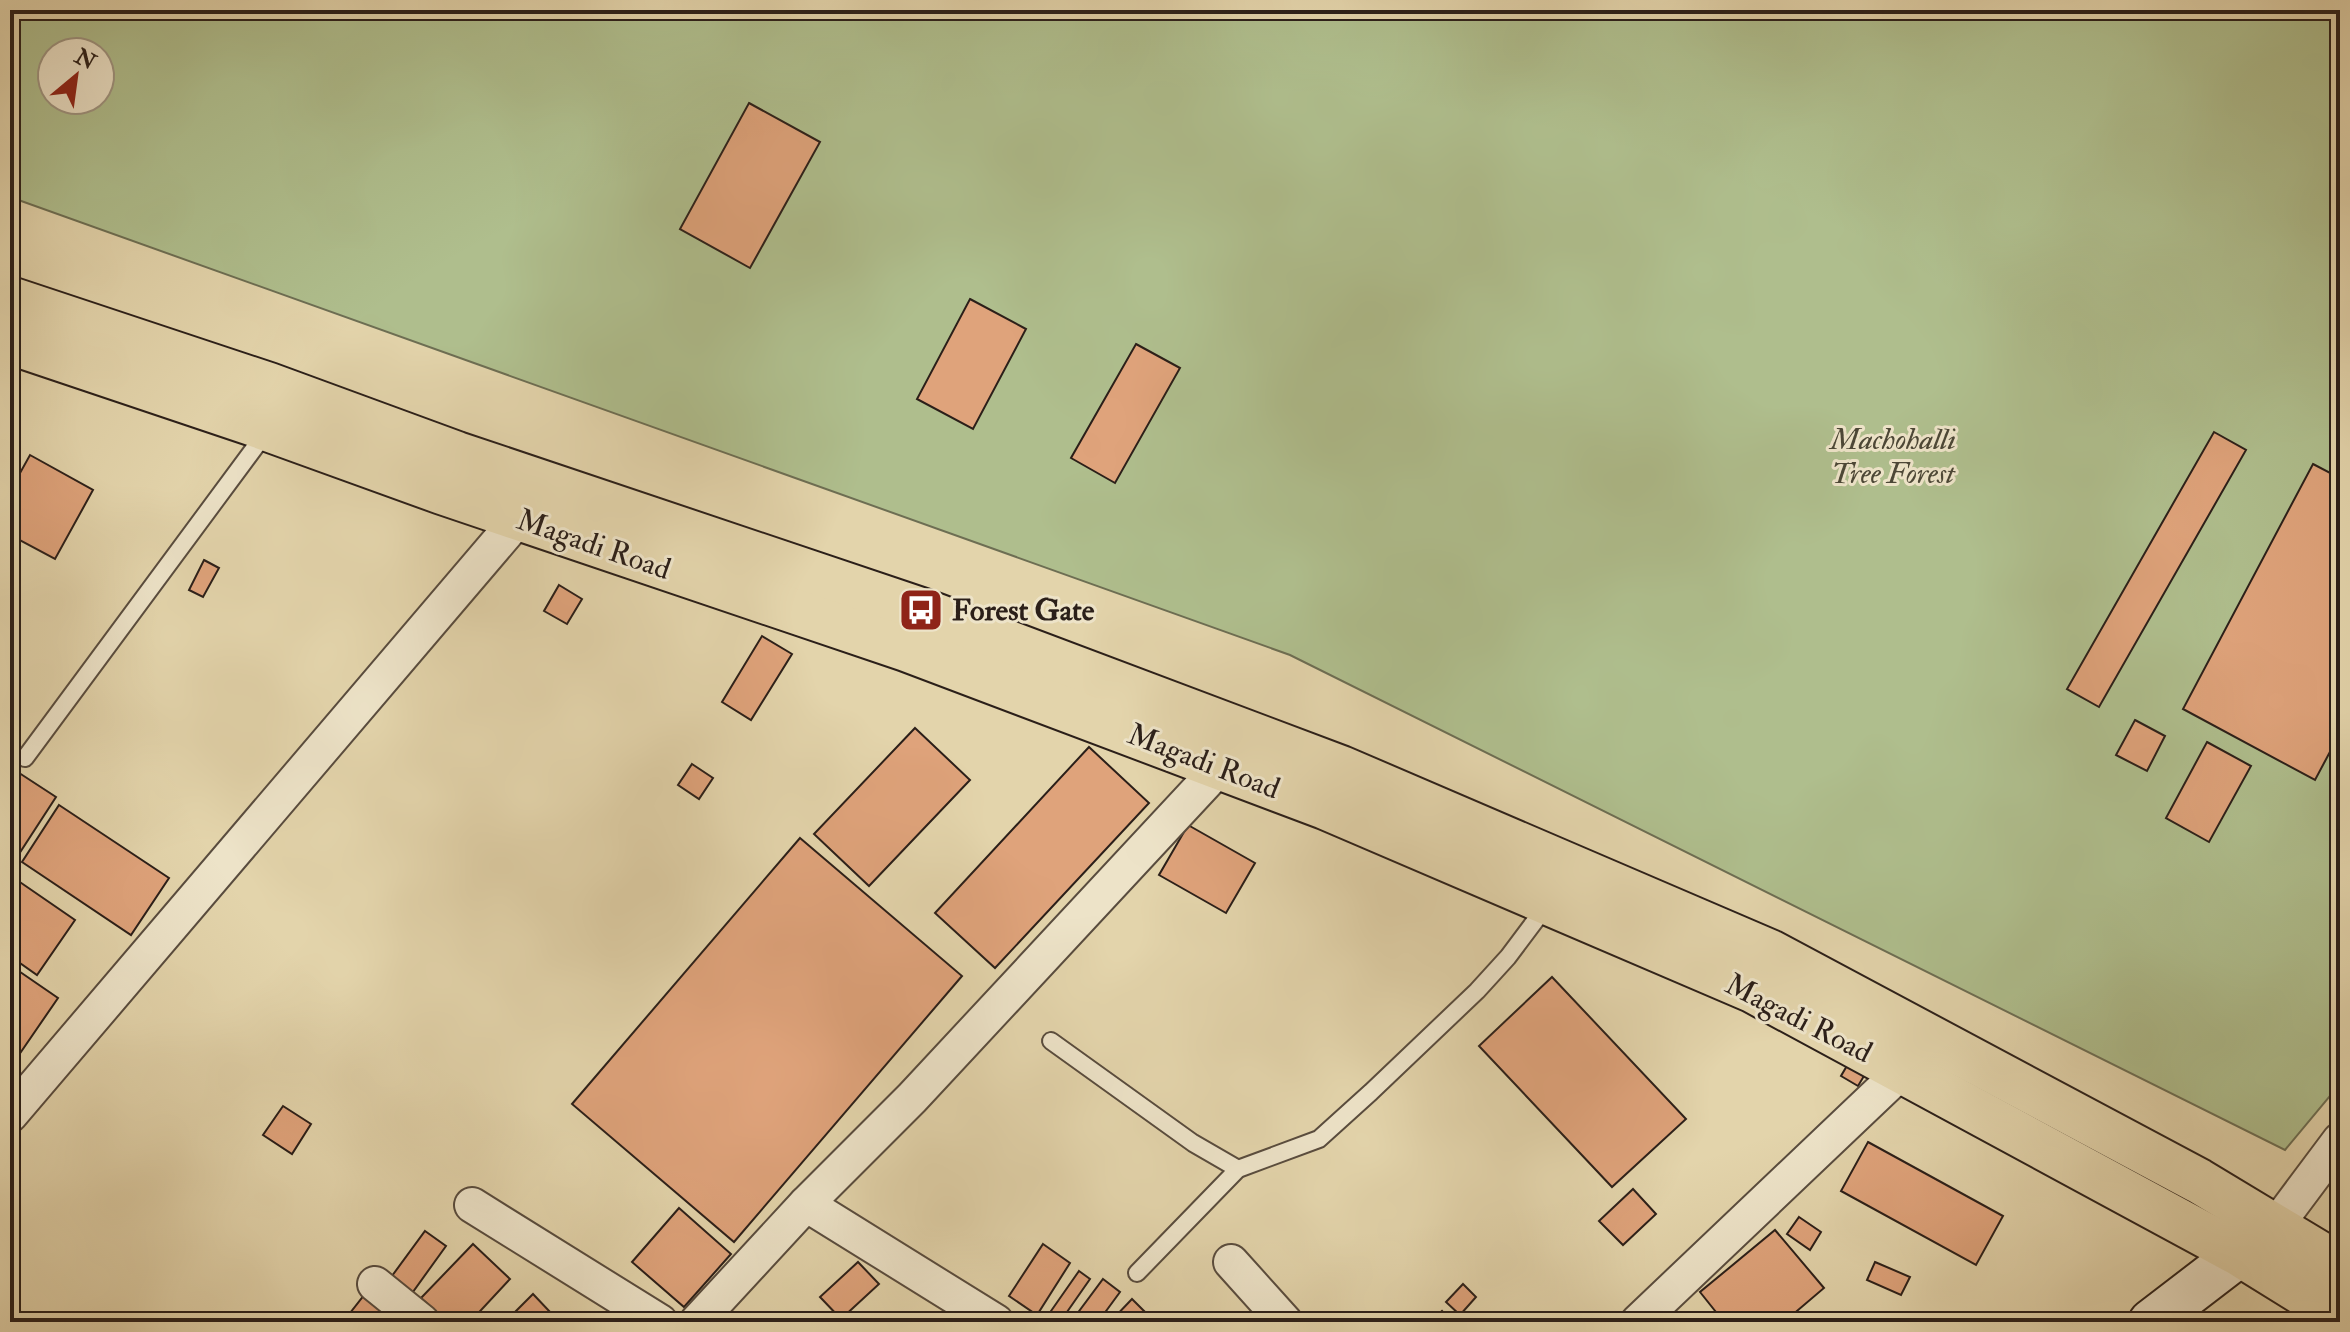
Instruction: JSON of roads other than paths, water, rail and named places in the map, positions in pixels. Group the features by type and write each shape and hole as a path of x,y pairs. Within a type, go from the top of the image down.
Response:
{"main road":[{"name":"Magadi Road","path":"10,299 921,610 1341,768 1770,952 2199,1181 2340,1266"},
{"name":"Magadi Road","path":"10,342 269,429 518,519 906,649 1325,807 1752,990 2240,1254 2340,1316"}],"street":[{"path":"10,1115 518,519"},
{"path":"697,1322 806,1204 912,1098 1220,767"},
{"path":"1638,1322 1902,1071"},
{"path":"2151,1322 2275,1227 2340,1140"},
{"path":"806,1204 996,1322"},
{"path":"472,1205 660,1322"},
{"path":"1231,1262 1285,1322"},
{"path":"375,1284 422,1322"}],"lane":[{"path":"25,758 269,429"},
{"path":"1137,1273 1238,1169 1319,1139 1477,991 1508,957 1548,903"},
{"path":"1051,1041 1193,1143 1238,1169"}],"place":[{"name":"Forest Gate","path":"921,610"}],"park label":[{"name":"Machohalli Tree Forest","path":"1893,456"}]}
